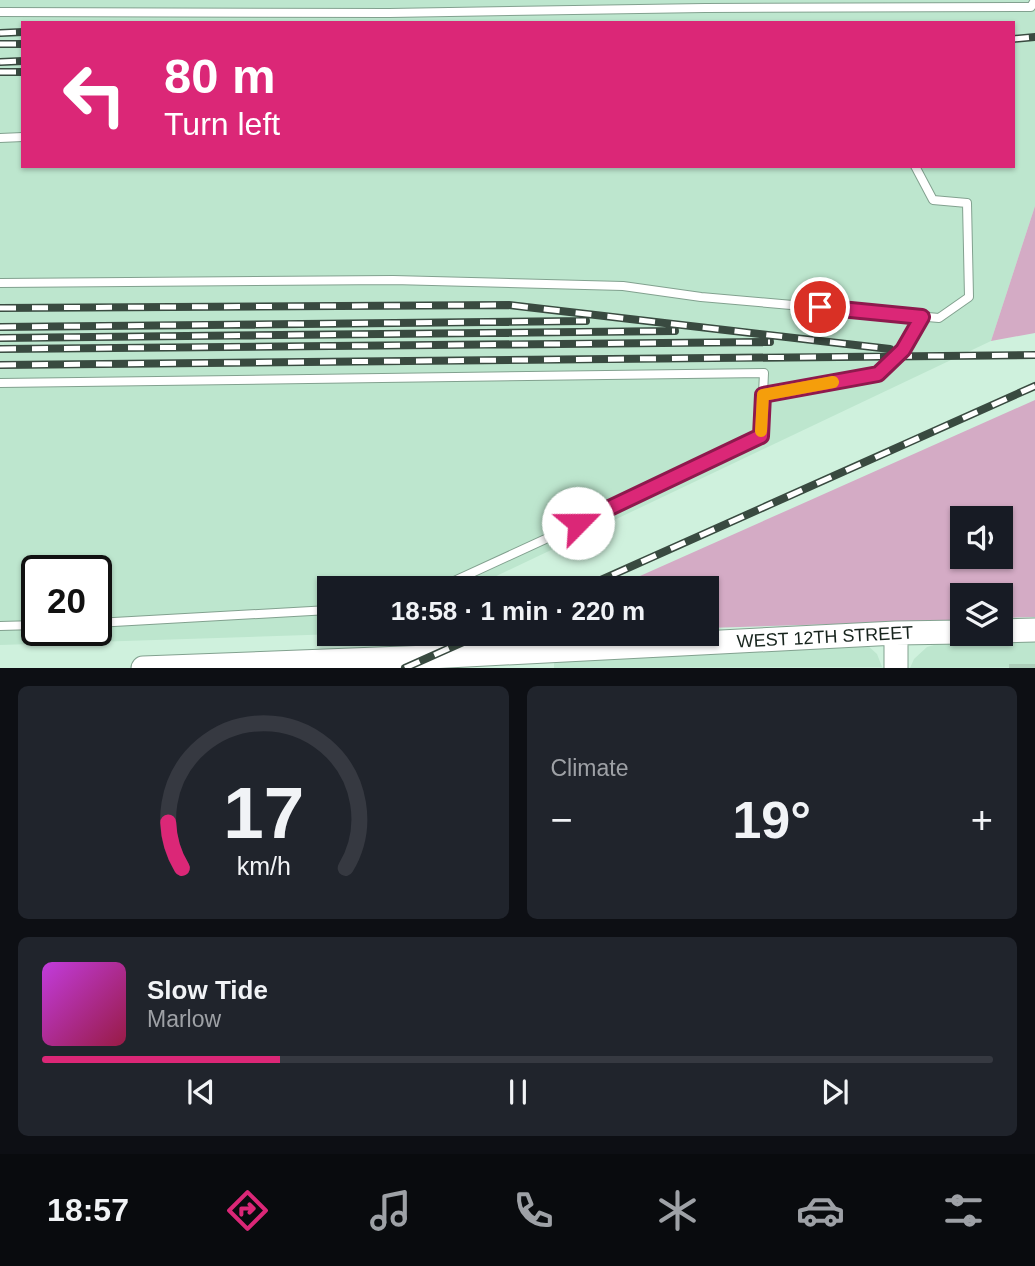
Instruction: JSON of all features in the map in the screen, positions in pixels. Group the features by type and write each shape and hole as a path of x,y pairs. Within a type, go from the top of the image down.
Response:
{"street":[{"path":"1013,631 1035,631"},
{"name":"WEST 12TH STREET","path":"143,667 429,657 950,632"},
{"path":"896,633 896,667"}],"lane":[{"path":"0,12 389,13 1031,7 1035,0"},
{"path":"0,138 21,138"},
{"path":"0,283 393,280 623,286 701,297 939,318 969,298 967,203 933,200 916,168"},
{"path":"763,395 878,374 903,350 922,317"},
{"path":"0,383 764,373 761,436 465,576"},
{"path":"112,622 317,611"},
{"path":"0,626 21,625"}],"shaded area":[{"path":"0,0 1035,0 1035,206 991,341 496,576 317,576 317,635 112,641 112,555 21,555 21,644 0,645"},
{"path":"1035,206 1035,333 991,341"},
{"path":"1035,400 1035,617 1013,618 1013,583 950,583 950,620 719,628 719,576 640,576"},
{"path":"1013,638 1035,638 1035,667 910,668 914,659 927,647 950,640 950,646 1013,646"},
{"path":"866,644 877,654 882,667 554,668 554,661"}],"building":[{"path":"1009,664 1035,664 1035,668 1009,668"}],"railway":[{"path":"0,33 21,32"},
{"path":"1015,39 1035,37"},
{"path":"0,44 21,44"},
{"path":"0,62 21,61"},
{"path":"0,72 21,72"},
{"path":"0,308 509,305 890,349"},
{"path":"0,327 586,321"},
{"path":"0,338 675,331"},
{"path":"0,349 770,342"},
{"path":"0,365 1035,355"},
{"path":"610,576 1035,386"},
{"path":"405,668 454,646"}],"slow traffic":[{"path":"761,431 763,395 833,382"}],"route":[{"path":"578,523 761,436 763,395 878,374 903,350 922,317 820,307"}]}
